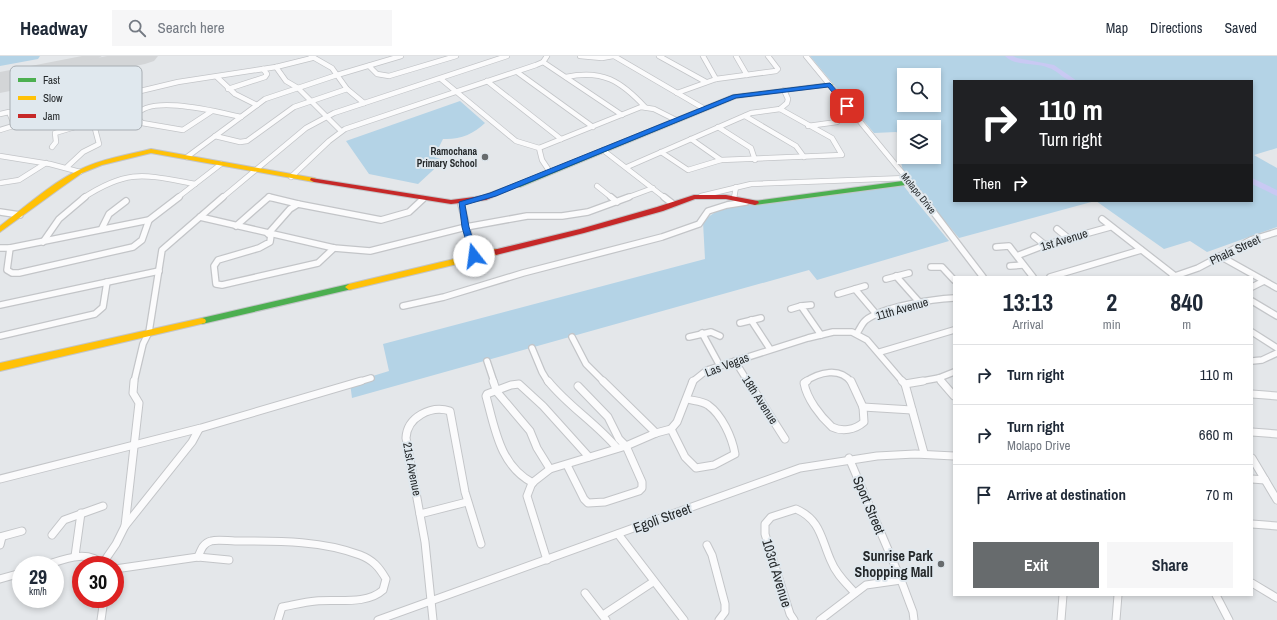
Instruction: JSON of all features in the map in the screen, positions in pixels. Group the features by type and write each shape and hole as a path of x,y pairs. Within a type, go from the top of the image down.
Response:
{"street":[{"path":"142,92 186,80 217,77 263,69 320,56"},
{"path":"187,157 270,96 369,66 390,57 402,56"},
{"path":"369,66 377,74 389,76 456,56"},
{"path":"125,526 139,403 133,393 135,373 139,364 143,344 149,332 162,250 166,245 306,128 325,116 508,56"},
{"path":"291,177 341,131 517,72 543,62 547,56"},
{"path":"580,56 602,58 613,56 703,108"},
{"path":"659,56 706,82"},
{"path":"703,56 716,79"},
{"path":"736,56 747,75"},
{"path":"677,93 716,79 778,70 768,56"},
{"name":"Molapo Drive","path":"806,56 908,180 982,276"},
{"path":"312,57 332,68 347,89 364,103"},
{"path":"543,62 622,115"},
{"path":"276,66 286,81 298,88 341,131"},
{"path":"228,89 264,77 267,74 263,69"},
{"path":"517,72 593,127"},
{"path":"566,77 582,72 603,75 630,91 645,107"},
{"path":"217,77 228,89 243,99 257,105"},
{"path":"441,79 479,112 516,141 539,148 638,108 645,107 654,109 676,120"},
{"path":"487,81 561,140"},
{"path":"0,230 58,185 80,172 100,164 150,151 423,200 461,204 493,195 735,96 830,85"},
{"path":"215,136 240,142 247,141 281,115 310,101 347,89"},
{"path":"780,110 787,103 788,99 784,90"},
{"path":"142,110 167,104 242,117"},
{"path":"627,168 661,152 745,116 757,112 780,110 832,138 842,154 838,156 721,160 688,170 661,152"},
{"path":"142,123 183,130 212,111"},
{"path":"0,114 9,112 10,114"},
{"path":"745,116 796,146 804,157"},
{"path":"808,126 837,122"},
{"path":"0,130 10,127"},
{"path":"718,127 751,148 755,160"},
{"path":"52,147 56,142 55,132 62,130"},
{"path":"67,167 81,154 99,144 95,130"},
{"path":"691,139 721,160"},
{"path":"539,148 542,160 550,172"},
{"path":"603,150 673,204"},
{"path":"0,156 46,162 80,172"},
{"path":"0,183 10,184 18,182 46,162"},
{"path":"0,248 10,248 43,242 102,228 149,220 222,164"},
{"path":"43,242 54,223 87,196 98,189 123,178 144,175 195,184"},
{"path":"0,367 384,279 618,222 673,204 736,187 761,183 908,180"},
{"path":"403,306 444,297 523,273 662,237 699,224 708,211 727,205 746,202 764,202 908,180"},
{"path":"597,186 618,202"},
{"path":"734,198 736,187"},
{"path":"200,217 334,248 370,251 466,227 527,216 562,216 588,212 653,188"},
{"path":"701,196 734,198 746,202"},
{"path":"236,226 269,197 381,220 409,212 423,200"},
{"path":"102,228 109,214 126,201"},
{"path":"298,204 290,209 270,234 270,242 263,246 218,260 214,266 216,284 222,286 318,263 334,248"},
{"path":"461,204 474,256"},
{"path":"0,212 20,215"},
{"name":"1st Avenue","path":"1102,218 1110,227 1173,276"},
{"path":"10,248 6,266 7,270 12,273 31,270 133,247 142,240 149,220"},
{"name":"1st Avenue","path":"1019,255 1045,245 1110,227"},
{"path":"1057,229 1068,238"},
{"name":"Phala Street","path":"1173,276 1198,268 1251,240 1277,232"},
{"path":"1034,236 1045,245"},
{"path":"996,247 1008,246 1019,255 1023,265 1032,276"},
{"path":"1053,276 1141,250"},
{"path":"1220,256 1277,288"},
{"path":"1010,266 1023,265"},
{"path":"931,267 942,267 953,279"},
{"path":"0,305 159,271"},
{"path":"886,279 909,273"},
{"path":"896,276 920,303"},
{"path":"1253,286 1264,281"},
{"path":"0,336 95,314 103,307 107,282"},
{"path":"838,294 865,286"},
{"path":"855,289 876,315"},
{"name":"11th Avenue","path":"857,333 866,321 876,315 933,299 953,298"},
{"path":"1253,302 1277,316"},
{"path":"791,309 811,305"},
{"path":"801,306 821,335"},
{"path":"740,323 761,318"},
{"path":"751,320 770,349"},
{"path":"880,352 953,330"},
{"name":"Las Vegas","path":"670,430 677,422 687,399 692,380 707,370 770,349 821,335 843,331 857,333"},
{"path":"689,337 705,333 715,333 720,336"},
{"path":"705,333 720,366"},
{"path":"857,333 880,352 905,384 924,453"},
{"path":"1253,333 1277,348"},
{"path":"572,337 586,364 656,433"},
{"path":"532,348 547,379 580,413 607,434 617,448"},
{"path":"1253,361 1262,360 1277,353"},
{"path":"487,361 497,392 530,431 537,448 550,469"},
{"name":"18th Avenue","path":"735,361 785,439"},
{"path":"829,372 843,373 852,383 863,407 864,422 860,426 846,429 833,427 826,421 806,393 804,383 829,372"},
{"path":"905,384 939,378 953,372"},
{"path":"0,479 198,429 371,378"},
{"path":"939,378 953,395"},
{"path":"533,483 519,476 504,455 486,396 487,394 497,392 513,385 524,387 550,413 589,457"},
{"path":"567,465 584,499 588,503 605,502 639,491 642,488 642,482 626,446 619,439 608,417 601,408 578,386"},
{"path":"1253,394 1277,396"},
{"path":"547,560 527,496 528,488 539,474 550,469 626,446 656,433 670,430 690,463 696,468 703,468 732,457 735,454 734,447 717,414 702,402 687,399"},
{"path":"863,407 912,410"},
{"name":"21st Avenue","path":"433,620 432,601 420,514 406,439 406,431 411,421 427,413 446,409 450,411 467,502 481,544"},
{"path":"108,556 125,526 192,442 198,429"},
{"path":"1253,432 1277,434"},
{"name":"Egoli Street","path":"378,620 780,475 849,458 924,453 953,456"},
{"name":"Sport Street","path":"849,458 902,580 913,612 914,620"},
{"path":"1253,460 1277,500"},
{"path":"1253,479 1265,480"},
{"path":"420,514 467,502"},
{"path":"52,535 64,520 103,506"},
{"name":"103rd Avenue","path":"794,620 790,614 765,534 764,526 767,519 771,517 796,509 806,515 818,527 834,568 856,593"},
{"path":"75,556 81,513"},
{"path":"1253,524 1277,526"},
{"path":"0,545 1,537 22,531"},
{"path":"618,534 653,582 684,620"},
{"path":"198,557 203,546 211,541 305,543 336,547 352,552 379,566 384,572 387,581 386,587 377,595 314,601 282,607 278,620"},
{"path":"707,545 712,555 725,604 725,612 719,620"},
{"path":"124,568 198,557 229,560"},
{"path":"0,579 12,576"},
{"path":"820,620 866,585 902,580"},
{"path":"584,593 604,618 653,582"},
{"path":"1253,584 1277,598"},
{"path":"1061,620 1063,596"},
{"path":"1116,620 1118,596"},
{"path":"1216,596 1228,620"},
{"path":"101,620 103,608"}],"shaded area":[{"path":"0,56 40,56 38,59 0,66"},
{"path":"810,56 1277,56 1277,148 1254,155 1277,168 1277,227 1207,252 1190,241 1164,249 1097,202 1253,202 1253,80 953,80 953,202 1091,202 959,238 903,171 901,164 941,164 941,120 897,120 897,132 874,133"},
{"path":"460,101 485,123 466,136 443,139 434,157 444,160 418,184 369,174 346,141"},
{"path":"902,184 949,241 817,280 809,270 352,398 350,383 389,371 383,344 705,259 703,222 723,208"}],"waterway":[{"path":"1008,56 1015,60 1052,66 1072,80"},
{"path":"1253,181 1277,193"}],"taxiway":[{"path":"46,66 97,56"},
{"path":"0,75 10,73"}],"runway":[{"path":"95,66 145,56"},
{"path":"0,85 10,83"}],"traffic: fast":[{"path":"517,185 735,96 830,85"},
{"path":"755,203 910,182"},
{"path":"202,321 349,287"}],"traffic: slow":[{"path":"0,230 59,185 80,172 100,164 151,151 314,180"},
{"path":"349,287 496,252"},
{"path":"0,367 202,321"}],"traffic: jam":[{"path":"314,180 451,202 483,198 517,185"},
{"path":"496,252 581,231 660,209 694,197 726,197 755,203"}],"place":[{"name":"Ramochana Primary School","path":"485,157"},
{"name":"Sunrise Park Shopping Mall","path":"941,564"}],"route":[{"path":"474,256 461,204 493,195 735,96 748,93 830,85 847,106"}]}
